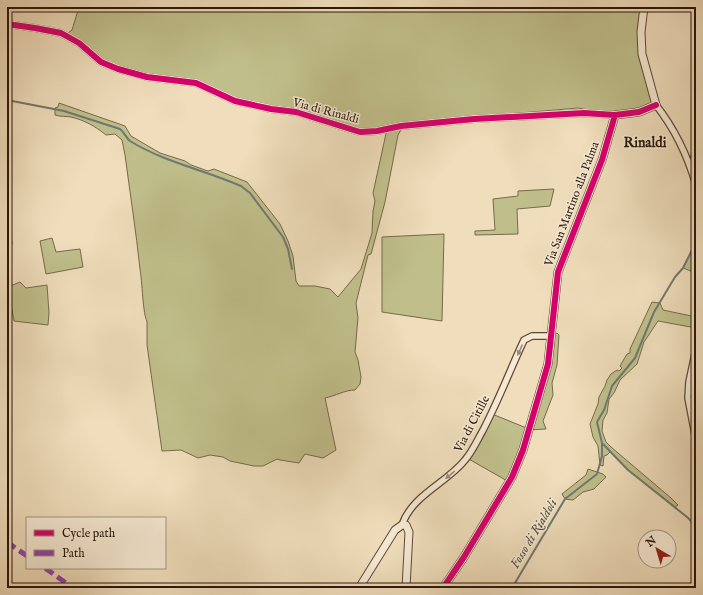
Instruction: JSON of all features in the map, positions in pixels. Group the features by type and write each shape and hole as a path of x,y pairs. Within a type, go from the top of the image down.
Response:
{"street":[{"path":"644,7 641,32 642,54 656,105 673,132 690,165 696,185"},
{"name":"Via di Rinaldi","path":"7,24 61,34 79,42 101,62 118,69 147,77 196,83 235,101 270,109 296,112 360,132 377,131 401,126 474,119 584,112 615,115 639,112 656,105"},
{"name":"Via San Martino alla Palma","path":"443,588 464,558 512,477 523,450 548,364 558,272 602,160 615,115"},
{"path":"690,165 696,156"},
{"name":"Via di Citille","path":"402,525 404,518 410,509 457,470 467,458 492,414 524,340 532,336 551,336"},
{"path":"696,349 689,382 688,398 696,440"},
{"path":"359,588 395,530 402,525 406,525 409,532 406,588"}],"shaded area":[{"path":"79,7 644,7 641,32 656,105 615,115 578,108 405,123 398,135 385,202 371,254 368,255 356,303 358,318 355,352 361,377 360,384 355,390 325,398 336,450 323,458 305,454 299,463 277,459 263,466 254,466 230,461 223,457 210,455 198,458 181,450 162,451 147,345 147,321 137,240 122,140 115,134 106,135 94,126 80,120 55,115 55,108 58,107 59,103 125,126 131,136 160,153 185,161 191,165 208,171 214,169 247,182 280,224 293,256 296,281 299,286 315,286 330,289 338,297 361,269 372,233 375,201 373,193 387,129 360,132 296,112 235,101 206,87 147,77 101,62 65,35 72,30"},
{"path":"554,189 550,206 517,209 518,234 475,235 475,231 495,230 493,199 518,196 518,191"},
{"path":"7,196 12,244 7,258"},
{"path":"444,234 442,321 382,312 382,237"},
{"path":"52,238 56,252 80,249 83,267 46,274 40,241"},
{"path":"696,242 696,273 683,268"},
{"path":"20,282 26,288 47,285 49,313 48,325 14,321 8,287"},
{"path":"652,302 660,303 663,310 696,317 696,328 658,321 644,342 637,364 620,380 614,393 609,399 607,413 603,420 602,431 606,442 671,498 678,505 675,507 628,470 610,452 604,456 603,466 600,465 598,446 593,437 590,424 598,404 599,397 607,380 611,374 622,368 620,366 627,354 630,353 630,349"},
{"path":"557,333 559,335 557,365 552,383 553,395 543,421 546,429 529,430 509,482 467,458 492,414 529,429 551,336"},
{"path":"588,469 603,474 606,477 594,489 583,492 573,500 565,499 562,494 586,475"}],"waterway":[{"name":"Fosso di Rialdoli","path":"696,63 693,84 696,105"},
{"path":"7,100 64,111 120,129 130,141 156,155 241,186 250,193 283,237 288,249 292,269"},
{"path":"691,160 691,156 696,148"},
{"name":"Fosso di Rialdoli","path":"512,588 565,499 597,474 602,456 602,443 597,422 604,410 612,386 635,358 654,312 675,277 683,268 696,242"},
{"path":"603,444 628,470 687,517 691,521 696,536"}],"marked path":[{"path":"7,542 26,555"},
{"path":"46,569 73,588"}],"cycle path":[{"path":"7,24 61,33 79,43 101,62 118,69 147,77 196,83 235,101 271,109 296,112 360,132 377,131 401,126 474,119 584,113 615,115 639,112 656,105"},
{"path":"443,588 464,557 512,477 523,450 548,364 558,272 602,160 615,115"}],"district":[{"name":"Rinaldi","path":"645,143"}]}
